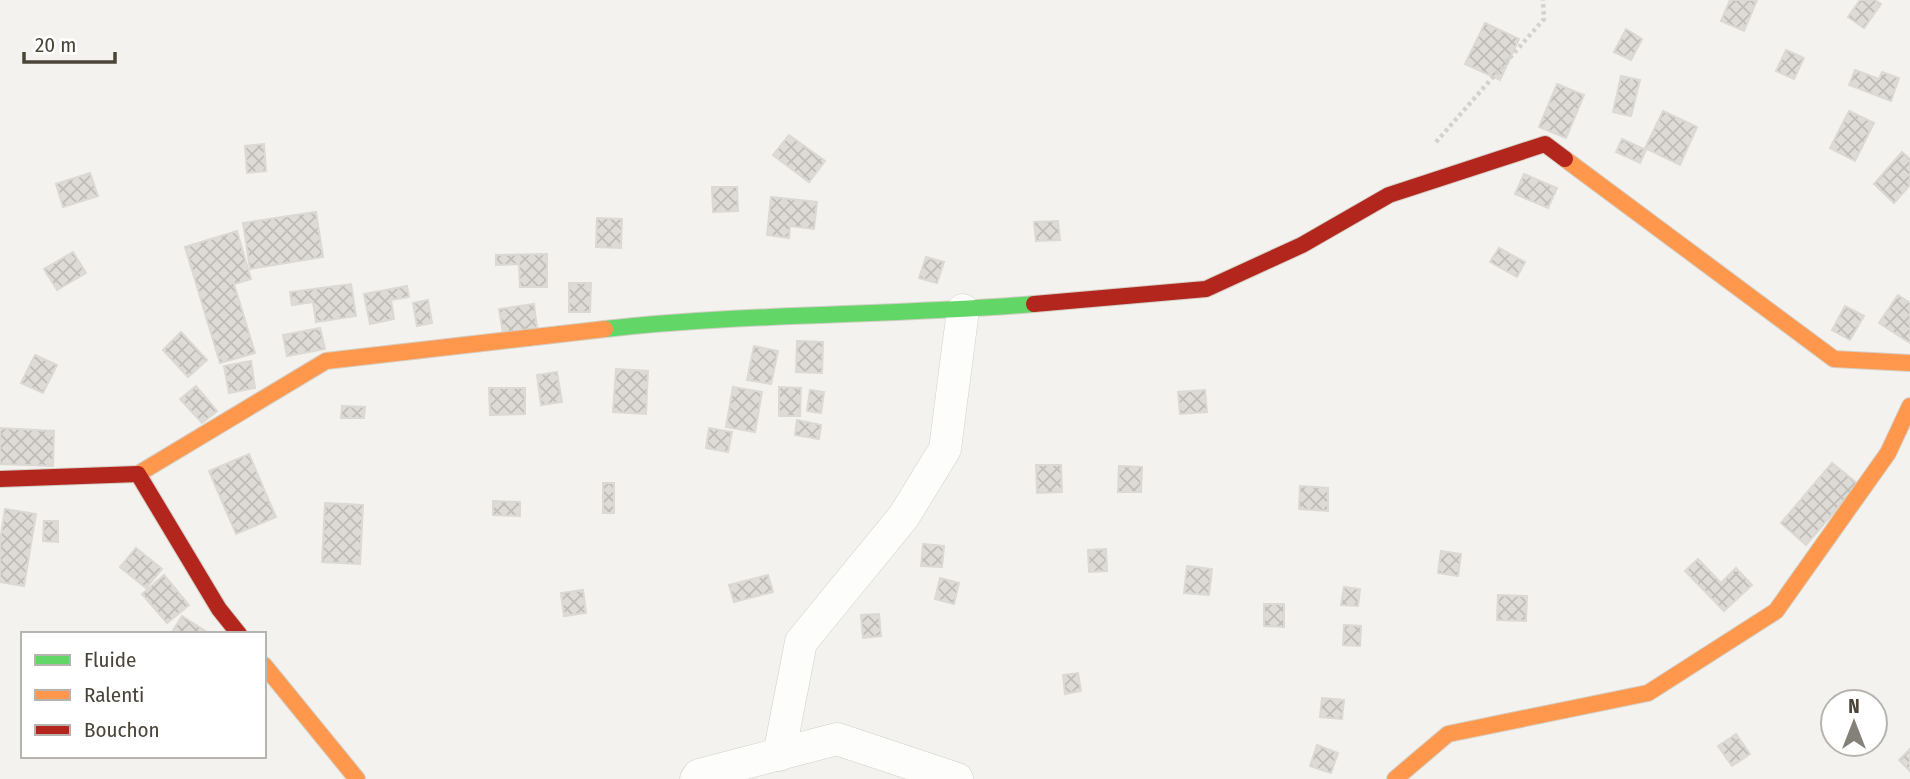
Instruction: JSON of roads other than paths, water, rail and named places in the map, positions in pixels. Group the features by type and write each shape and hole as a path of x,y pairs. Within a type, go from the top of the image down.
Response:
{"street":[{"path":"0,479 138,474 326,360 659,323 963,310 1206,289 1302,245 1389,195 1545,144 1833,359 1910,363"},
{"path":"779,755 802,642 904,516 945,449 963,310"},
{"path":"1395,779 1448,734 1648,693 1776,611 1888,453 1910,406"},
{"path":"138,474 219,609 237,632"},
{"path":"266,667 357,779"},
{"path":"696,779 699,775 837,739 957,779"}]}
